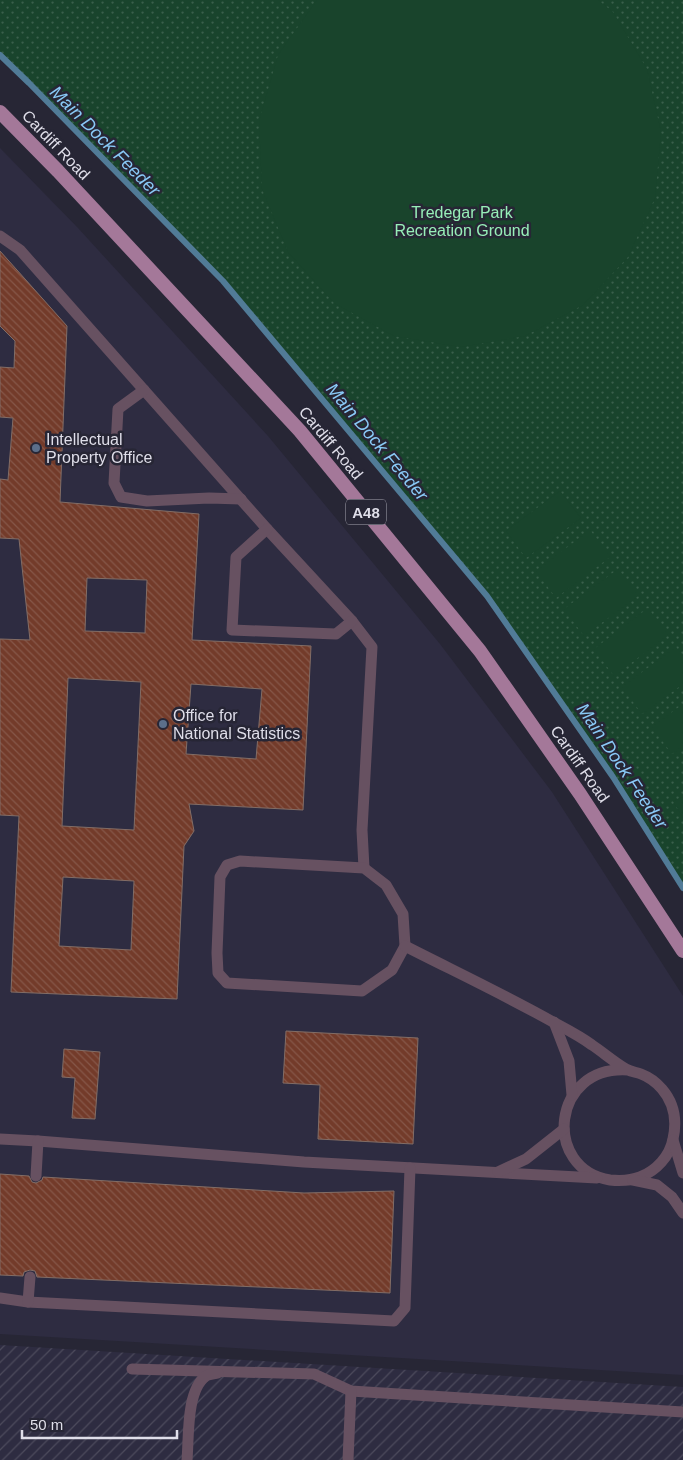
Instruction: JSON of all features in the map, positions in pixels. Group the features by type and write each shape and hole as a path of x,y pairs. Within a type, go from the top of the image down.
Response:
{"main road":[{"name":"Cardiff Road","path":"0,112 58,171 306,438 480,651 580,794 683,950"}],"lane":[{"path":"0,236 20,250 241,500 352,621 372,647 362,830 364,868"},
{"path":"144,390 118,409 114,483 121,496 147,501 209,498 241,500"},
{"path":"267,529 236,557 232,630 336,634 352,621"},
{"path":"240,861 364,868 386,885 402,914 405,946 392,970 362,992 227,983 218,973 220,877 227,866 240,861"},
{"path":"405,946 554,1022 591,1044 628,1070 656,1083 668,1098 675,1117 673,1140 666,1157 647,1174 633,1180"},
{"path":"554,1022 569,1061 572,1095"},
{"path":"604,1179 588,1172 574,1159 564,1130 564,1119 572,1095 588,1079 604,1071 628,1070"},
{"path":"496,1173 526,1159 564,1130"},
{"path":"0,1139 304,1162 619,1181 633,1180 658,1185 672,1197 683,1213"},
{"path":"673,1140 683,1173"},
{"path":"36,1176 38,1141"},
{"path":"0,1298 28,1302 394,1321 405,1308 410,1168"},
{"path":"28,1302 30,1277"},
{"path":"132,1369 314,1374 351,1390 683,1412"},
{"path":"187,1460 190,1407 196,1389 206,1376 224,1371"},
{"path":"348,1460 351,1390"}],"shaded area":[{"path":"0,148 78,228 268,436 440,644 552,792 683,996 683,1375 0,1334"},
{"path":"0,1345 683,1387 683,1460 0,1460"}],"green space":[{"name":"Tredegar Park Recreation Ground","path":"0,0 683,0 683,888 613,777 487,596 223,281 0,55"},
{"path":"317,0 598,0 613,12 647,69 661,132 655,198 628,257 583,305 525,336 461,347 394,336 334,303 288,252 262,189 259,121 278,55"},
{"path":"560,491 581,518 526,558 506,531"},
{"path":"590,530 610,557 556,598 536,571"},
{"path":"618,569 638,596 584,636 564,609"},
{"path":"648,608 668,635 614,676 594,649"},
{"path":"676,647 683,656 683,684 642,714 622,687"},
{"path":"683,704 683,746 672,754 652,727"},
{"path":"683,797 683,818 673,801"}],"building":[{"name":"Office for National Statistics","path":"0,251 67,326 60,502 199,514 192,640 311,646 303,810 189,804 194,831 184,846 177,999 11,992 19,816 0,815 0,639 30,640 19,539 0,538 0,479 8,480 13,418 0,417 0,367 14,368 15,341 0,326","holes":["87,578 147,580 145,633 85,631","68,678 141,682 134,830 62,826","191,684 262,689 256,759 186,754","63,877 134,881 131,950 59,946"]},
{"path":"286,1031 418,1038 413,1144 318,1139 320,1085 283,1083"},
{"path":"64,1049 100,1052 95,1119 72,1118 75,1078 62,1077"},
{"path":"0,1174 29,1176 32,1182 36,1183 42,1180 43,1177 304,1193 394,1191 390,1293 37,1277 35,1271 30,1270 24,1272 23,1276 0,1275"}],"waterway":[{"name":"Main Dock Feeder","path":"0,55 223,281 487,596 613,777 683,888"}],"place":[{"name":"Intellectual Property Office","path":"36,448"},
{"name":"Office for National Statistics","path":"163,724"}]}
